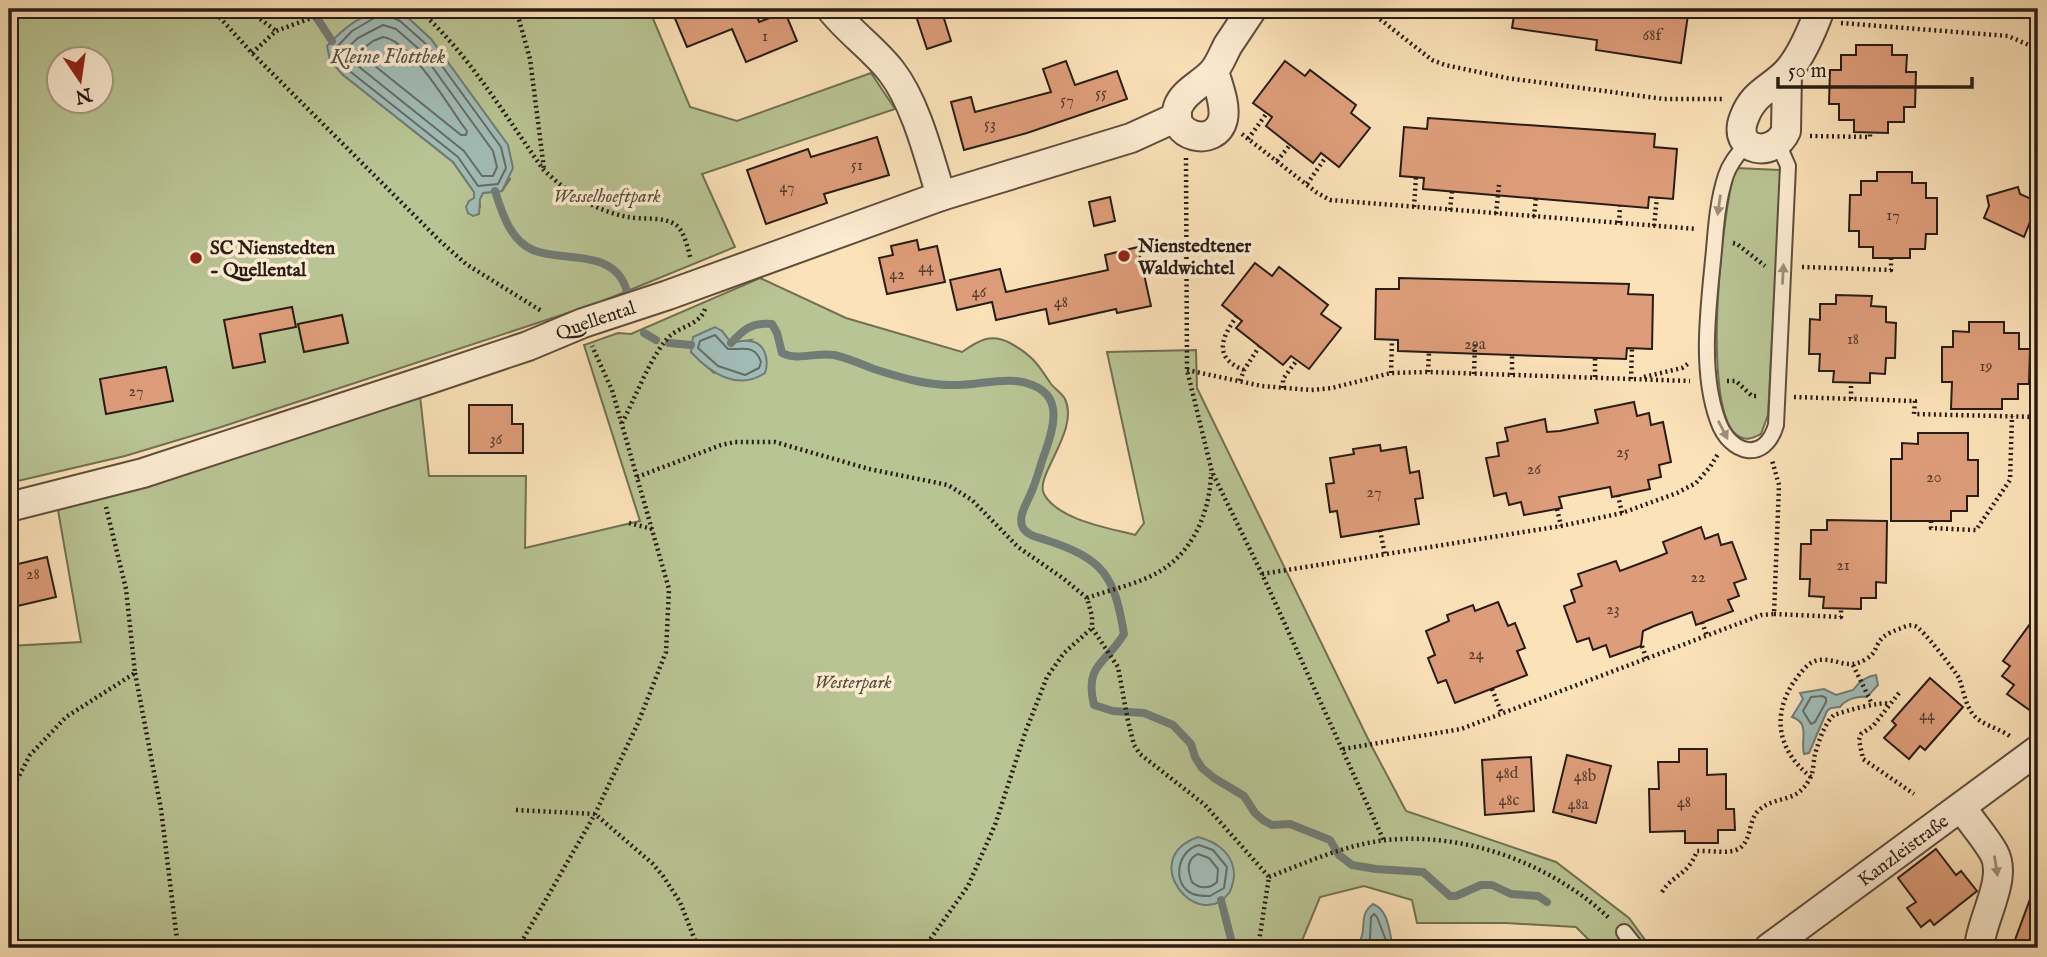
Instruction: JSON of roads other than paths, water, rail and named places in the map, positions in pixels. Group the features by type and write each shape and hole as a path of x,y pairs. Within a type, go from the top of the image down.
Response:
{"street":[{"path":"831,9 879,58 901,85 942,196"},
{"path":"1214,71 1223,106 1223,119 1219,128 1211,134 1194,137 1179,126 1179,104 1214,71 1252,9"},
{"path":"1787,72 1782,137 1761,149 1746,144 1741,134 1748,110 1758,95 1787,72 1818,15"},
{"name":"Quellental","path":"9,507 143,473 528,346 583,323 942,196 1131,138 1177,117"},
{"name":"Kanzleistraße","path":"1769,948 1830,901 1962,808 2028,747"},
{"path":"1962,808 1994,852 1998,862 1998,882 1986,915 1979,948"}],"lane":[{"path":"1746,144 1732,161 1726,175 1715,236 1708,333 1709,381 1718,423 1727,439 1740,449 1749,450 1767,443 1773,436 1776,425 1788,166 1782,137"},
{"path":"1623,932 1637,948"}],"water":[{"name":"Kleine Flottbek","path":"388,11 403,13 431,39 508,145 513,168 502,191 483,193 479,214 473,216 468,213 466,207 474,198 474,192 453,162 342,74 330,60 327,46 340,33 362,18"},
{"path":"715,327 722,331 731,343 755,342 763,348 767,363 765,373 755,378 735,380 716,373 699,360 691,352 693,337"},
{"path":"1876,675 1878,685 1867,697 1852,699 1827,711 1809,753 1804,754 1803,728 1798,720 1792,717 1803,699 1800,693 1824,689 1836,695 1853,690 1863,680"},
{"path":"1198,837 1212,842 1224,851 1234,869 1229,893 1216,903 1202,905 1189,899 1179,889 1172,875 1172,861 1180,847"},
{"path":"1373,904 1385,915 1392,943 1426,948 1356,948 1362,935 1365,914"}],"waterway":[{"name":"Kleine Flottbek","path":"311,9 332,41"},
{"name":"Kleine Flottbek","path":"495,191 508,225 518,240 545,254 600,262 612,268 621,278 627,292"},
{"name":"Kleine Flottbek","path":"731,343 749,328 759,324 772,324 782,353 788,355 834,355 926,383 958,385 1016,381 1043,391 1050,399 1053,420 1048,445 1023,510 1021,524 1030,535 1066,547 1094,563 1103,572 1116,597 1124,634 1094,672 1094,705 1113,711 1144,713 1173,725 1191,744 1202,768 1244,796 1263,820 1272,825 1290,824 1330,840 1339,855 1352,865 1423,872 1450,896 1481,885 1492,885 1511,894 1538,896 1547,902"},
{"name":"Kleine Flottbek","path":"644,333 656,340"},
{"name":"Kleine Flottbek","path":"669,343 691,345"},
{"path":"1221,900 1231,939 1230,948"}],"place":[{"name":"Nienstedtener Waldwichtel","path":"1124,256"},
{"name":"SC Nienstedten - Quellental","path":"196,258"}],"park label":[{"name":"Wesselhoeftpark","path":"607,195"},
{"name":"Westerpark","path":"853,681"}]}
